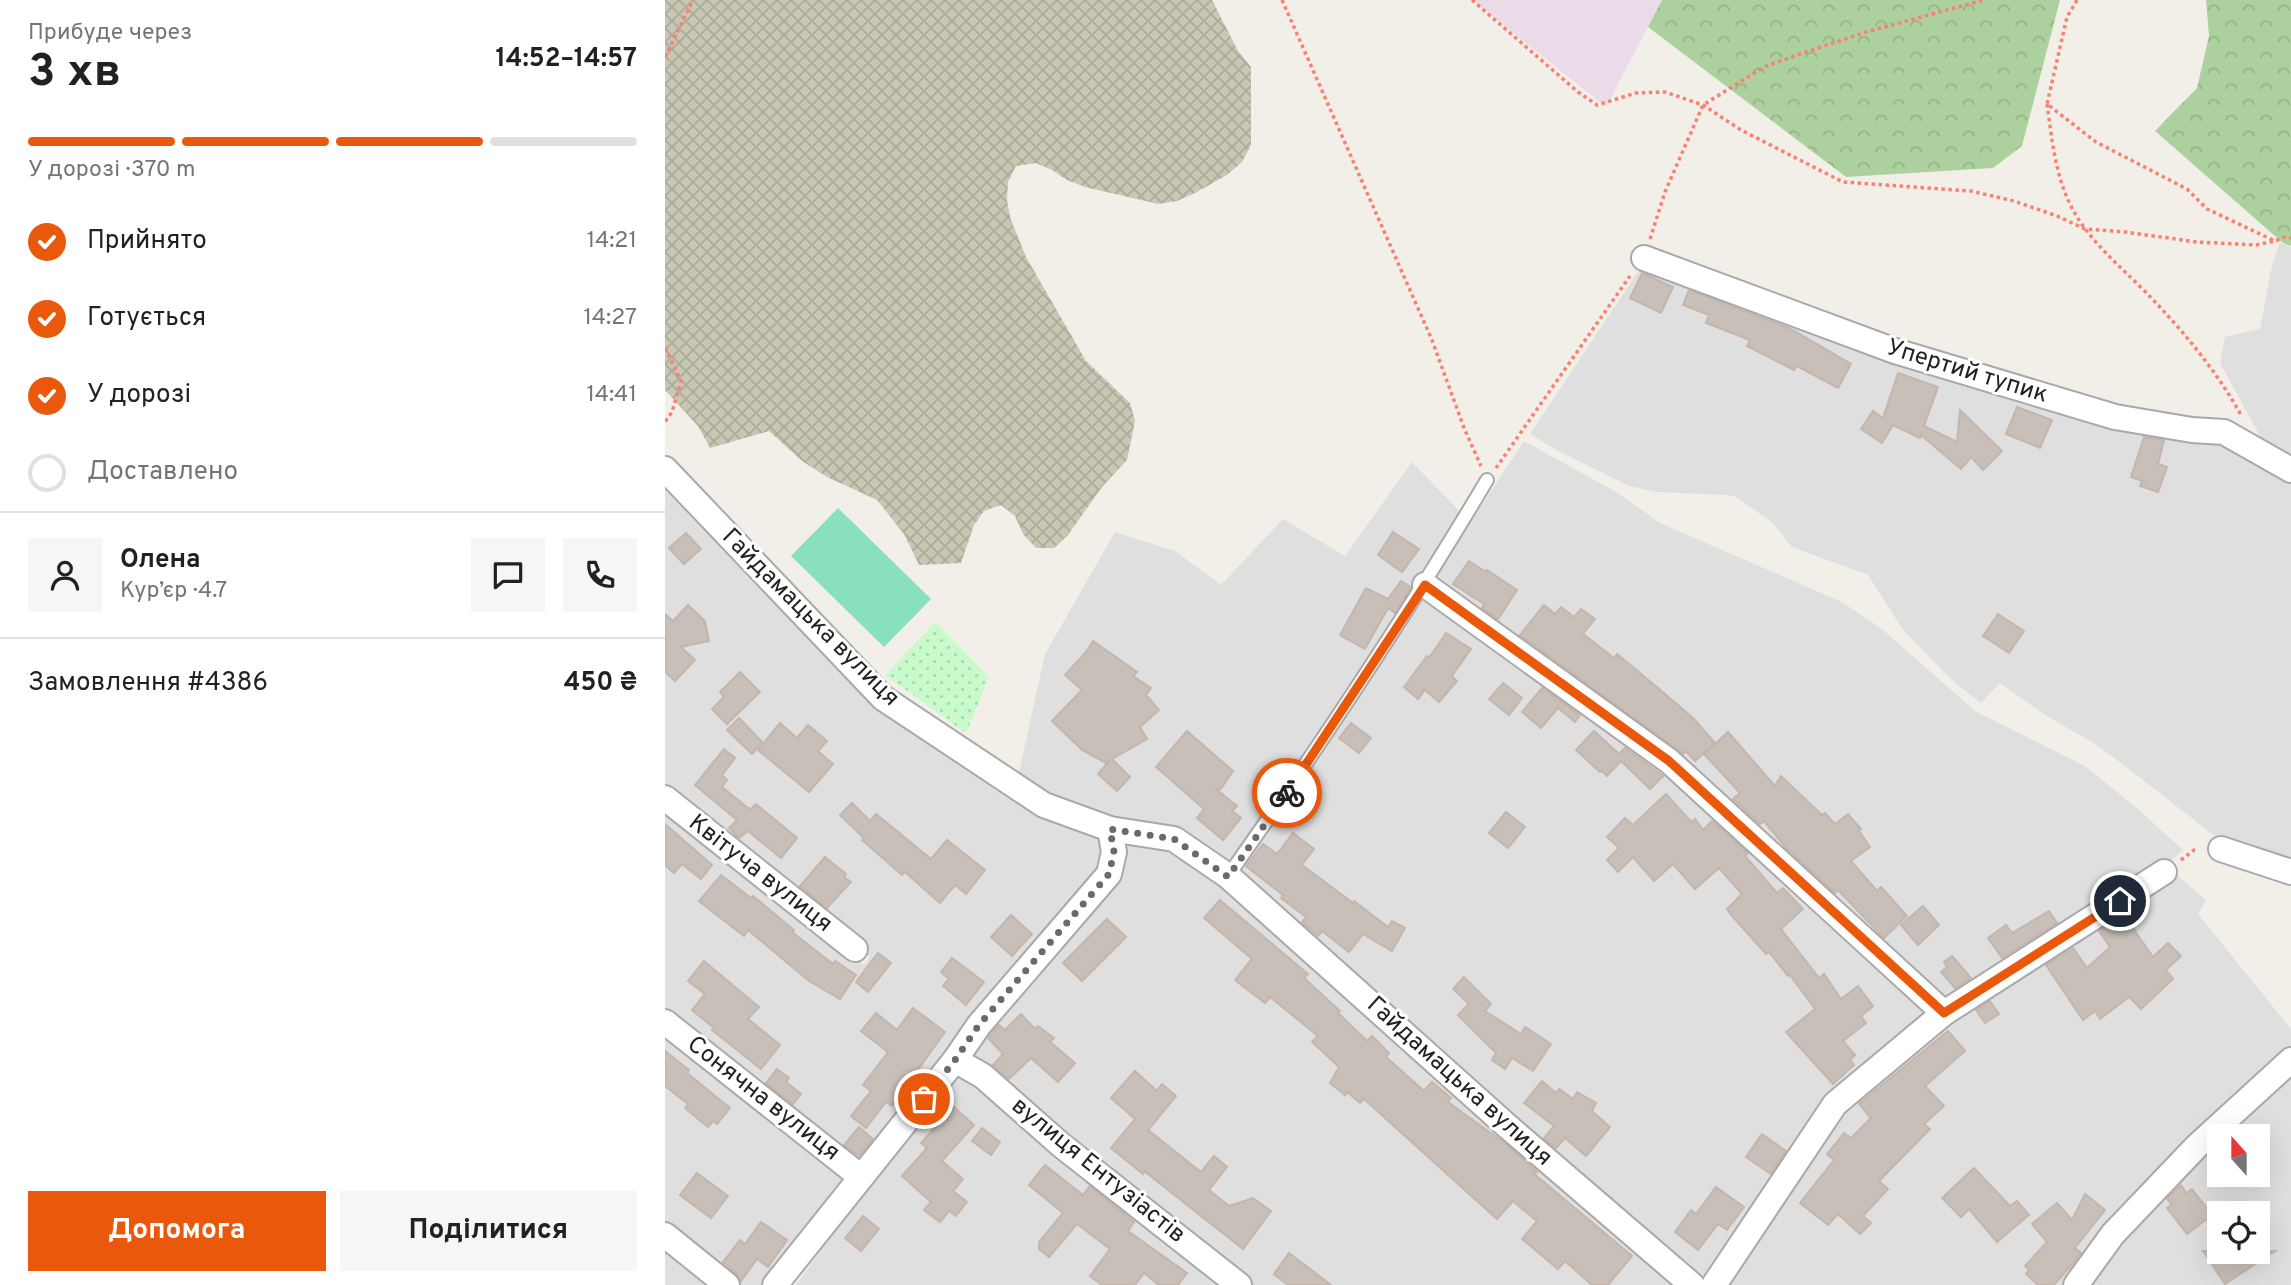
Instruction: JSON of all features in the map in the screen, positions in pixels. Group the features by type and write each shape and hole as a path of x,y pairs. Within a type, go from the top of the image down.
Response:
{"street":[{"name":"Упертий тупик","path":"1644,258 1895,351 2089,410 2192,430 2224,432 2291,470"},
{"name":"Гайдамацька вулиця","path":"665,469 883,698 1044,806 1110,829 1174,839 1228,877 1506,1125 1692,1285"},
{"path":"1425,585 1669,761 1944,1013"},
{"name":"Квітуча вулиця","path":"665,798 855,949"},
{"path":"775,1285 955,1060 979,1025 1109,874 1114,852 1110,829"},
{"path":"2221,849 2291,872"},
{"path":"1714,1285 1835,1104 1944,1013 2164,872"},
{"name":"Сонячна вулиця","path":"665,1022 860,1177"},
{"name":"вулиця Ентузіастів","path":"955,1060 983,1076 1061,1145 1239,1285"},
{"path":"2076,1285 2113,1234 2197,1146 2291,1060"},
{"path":"665,1235 727,1285"}],"lane":[{"path":"1228,877 1318,749 1425,585 1487,480"}],"path":[{"path":"665,57 693,0"},
{"path":"1282,0 1432,340 1464,428 1487,480"},
{"path":"1472,0 1597,105 1636,93 1665,92 1703,105 1741,130 1843,182 1971,191 2014,201 2085,229 2197,242 2256,245 2285,237 2291,238"},
{"path":"1487,480 1644,258 1665,192 1703,105 1764,68 1797,55 1866,32 1984,0"},
{"path":"2077,0 2067,17 2047,104 2056,162 2071,207 2085,229 2159,305 2226,388 2245,421"},
{"path":"2047,104 2096,142 2187,189 2207,209 2275,241"},
{"path":"665,348 681,381 672,412 665,422"},
{"path":"2164,872 2194,850 2221,849"}],"shaded area":[{"path":"665,0 1212,0 1238,51 1251,67 1251,145 1242,162 1227,175 1195,193 1177,201 1158,204 1085,187 1036,163 1016,166 1008,182 1007,201 1011,220 1026,257 1086,361 1130,403 1135,421 1127,460 1102,487 1068,535 1054,548 1036,548 1023,534 1015,516 1001,505 984,511 974,525 961,563 919,565 904,534 877,500 827,477 802,461 769,431 710,448 698,426 665,390"},
{"path":"1472,0 1662,0 1606,107"},
{"path":"2280,243 2291,247 2291,463 2266,447 2220,363 2225,337 2260,329 2272,265"},
{"path":"1641,267 2221,436 2291,477 2291,869 2230,848 2095,744 2042,713 2000,683 1981,703 1954,682 1903,630 1868,575 1792,547 1773,523 1736,497 1657,492 1629,486 1530,434"},
{"path":"1524,441 1618,493 1660,523 1842,602 1882,629 1975,711 2085,766 2183,850 2159,872 1948,1009 1672,758 1430,584"},
{"path":"1412,462 1464,516 1237,860 1221,864 1107,821 1017,781 1045,654 1115,532 1175,551 1221,585 1283,519 1345,556"},
{"path":"665,484 881,705 1095,832 1106,846 1105,871 873,1157 853,1163 665,1016 665,804 864,965 870,957 665,792"},
{"path":"1427,592 1667,764 1921,995 1926,1021 1832,1101 1706,1285 1236,877"},
{"path":"1130,839 1172,846 1223,880 1685,1285 1250,1285 970,1059 981,1029 1114,875"},
{"path":"2172,871 2206,900 2198,914 2291,1029 2291,1050 2220,1124 2207,1124 2207,1138 2066,1285 1721,1285 1837,1108 1946,1017"},
{"path":"665,1027 843,1174 840,1193 766,1285 739,1285 665,1226"},
{"path":"962,1069 1231,1285 796,1285 947,1074"},
{"path":"2291,1072 2291,1285 2081,1285 2116,1238 2151,1199 2207,1145 2207,1187 2270,1187 2270,1124 2229,1124"},
{"path":"665,1243 717,1285 665,1285"}],"green space":[{"path":"1662,0 2060,0 2022,146 1993,168 1846,177 1648,27"},
{"path":"2206,0 2291,0 2291,246 2283,243 2155,131 2197,88 2209,36"},
{"path":"838,508 931,599 884,647 791,556"},
{"path":"935,622 989,677 966,733 885,675"}],"building":[{"path":"1642,273 1673,287 1661,313 1630,298"},
{"path":"1689,290 1789,328 1851,364 1838,388 1797,366 1794,370 1747,346 1750,340 1706,323 1709,315 1683,305"},
{"path":"1898,373 1938,387 1924,426 1957,442 1960,410 2002,451 1983,470 1971,457 1961,469 1921,435 1920,438 1893,425 1882,443 1861,429 1873,411 1883,418"},
{"path":"2017,407 2052,420 2040,448 2006,434"},
{"path":"2144,437 2164,440 2158,464 2167,467 2158,492 2140,486 2142,481 2131,477"},
{"path":"1393,532 1419,549 1402,572 1378,555"},
{"path":"686,533 701,549 684,564 669,548"},
{"path":"1469,561 1517,590 1498,619 1482,608 1484,604 1453,584"},
{"path":"1401,581 1411,587 1395,613 1388,608 1365,649 1340,635 1366,588 1388,599"},
{"path":"688,605 705,621 709,641 681,647 695,660 675,681 665,672 665,614 673,621"},
{"path":"1544,605 1555,614 1561,607 1574,617 1581,609 1595,619 1583,634 1614,658 1617,654 1693,718 1715,743 1695,761 1686,751 1683,754 1520,635"},
{"path":"1998,614 2024,631 2009,653 1983,636"},
{"path":"1446,633 1471,649 1452,676 1457,681 1439,702 1425,690 1418,699 1404,687"},
{"path":"1093,641 1137,672 1133,676 1151,688 1146,695 1159,710 1140,727 1147,739 1112,759 1130,777 1117,791 1098,774 1110,760 1106,763 1082,750 1052,721 1082,690 1065,675"},
{"path":"740,672 760,692 727,724 712,709 724,697 720,692"},
{"path":"1503,683 1522,698 1509,715 1489,699"},
{"path":"1542,688 1580,715 1575,722 1558,708 1541,728 1522,712"},
{"path":"739,718 762,742 752,754 727,730"},
{"path":"780,723 797,738 808,725 827,741 818,751 833,764 809,792 758,750"},
{"path":"1351,723 1371,738 1359,753 1339,738"},
{"path":"1187,731 1233,771 1221,789 1216,789 1237,806 1232,811 1241,818 1223,840 1197,818 1204,809 1156,767"},
{"path":"1594,731 1619,754 1625,748 1663,776 1650,789 1621,761 1607,776 1600,772 1576,750"},
{"path":"1728,732 1775,786 1781,776 1835,824 1848,814 1861,829 1859,831 1870,847 1851,861 1877,891 1881,887 1907,916 1884,938 1838,890 1835,893 1786,848 1764,821 1760,824 1733,799 1740,793 1704,754"},
{"path":"724,749 735,758 722,775 727,780 722,787 748,808 751,809 756,804 797,838 781,858 748,831 739,838 729,828 737,820 695,785"},
{"path":"1666,794 1691,822 1695,819 1703,830 1712,821 1748,853 1745,856 1777,893 1783,888 1803,909 1781,929 1819,978 1824,974 1841,999 1858,986 1873,1006 1861,1016 1866,1023 1843,1041 1855,1055 1850,1060 1854,1065 1833,1084 1786,1032 1815,1009 1790,975 1788,976 1769,952 1766,954 1731,915 1727,909 1742,894 1719,868 1695,889 1673,864 1654,881 1633,857 1618,872 1607,860 1619,848 1607,837 1625,818 1633,825"},
{"path":"852,803 870,821 876,814 931,859 947,840 985,870 966,894 955,885 940,903 905,872 902,875 862,840 864,838 840,815"},
{"path":"1506,812 1525,827 1508,848 1489,833"},
{"path":"665,824 712,865 701,879 682,864 674,873 665,865"},
{"path":"1293,833 1314,849 1302,865 1388,927 1392,921 1405,928 1392,951 1363,934 1349,952 1322,931 1318,936 1302,922 1306,917 1246,866 1263,844 1277,854"},
{"path":"825,857 846,874 844,877 851,882 827,908 800,886"},
{"path":"721,875 751,898 753,896 794,930 792,932 833,964 835,961 856,975 840,999 809,981 748,930 744,936 699,901"},
{"path":"1220,900 1308,974 1304,978 1340,1011 1338,1013 1367,1041 1372,1036 1389,1053 1386,1057 1424,1091 1432,1082 1451,1098 1448,1102 1507,1145 1537,1172 1533,1173 1632,1256 1608,1285 1592,1285 1565,1261 1558,1269 1522,1239 1537,1221 1513,1201 1497,1219 1364,1099 1360,1103 1330,1083 1339,1067 1312,1042 1318,1036 1270,997 1265,1003 1235,980 1252,959 1204,918"},
{"path":"1923,906 1939,925 1918,945 1901,925"},
{"path":"2049,911 2057,923 2002,958 1988,938 2006,925 2012,933"},
{"path":"1011,915 1032,934 1012,956 991,937"},
{"path":"2124,915 2153,957 2168,943 2181,956 2166,970 2173,979 2141,1009 2129,997 2100,1019 2095,1011 2083,1020 2046,965 2073,948 2087,968 2110,947 2099,931"},
{"path":"1107,919 1126,937 1082,981 1063,963"},
{"path":"878,953 891,963 868,992 856,982"},
{"path":"1952,956 1971,978 1955,988 1941,972 1947,967 1944,962"},
{"path":"952,958 984,982 966,1005 943,986 949,979 941,972"},
{"path":"704,961 759,1007 748,1019 780,1045 761,1069 712,1030 714,1028 692,1010 705,994 688,981"},
{"path":"1464,977 1491,1004 1485,1011 1521,1034 1525,1027 1551,1044 1533,1071 1512,1058 1505,1069 1492,1060 1496,1053 1458,1015 1469,1004 1453,989"},
{"path":"1990,1001 1999,1014 1985,1023 1976,1010"},
{"path":"913,1008 945,1032 892,1106 886,1102 866,1128 851,1116 871,1091 863,1085 888,1052 861,1031 876,1013 897,1030"},
{"path":"1021,1014 1035,1029 1038,1026 1054,1038 1050,1042 1075,1063 1058,1082 1031,1058 1009,1079 993,1065 1003,1054 988,1038 999,1025 1005,1030"},
{"path":"1948,1031 1965,1051 1925,1086 1944,1106 1924,1124 1930,1129 1879,1181 1888,1189 1863,1216 1871,1223 1860,1234 1838,1214 1828,1225 1800,1203 1834,1160 1827,1154 1844,1133 1851,1138 1871,1118 1859,1104"},
{"path":"665,1051 730,1108 717,1124 713,1121 708,1127 685,1108 688,1104 665,1086"},
{"path":"777,1069 789,1078 786,1082 801,1094 793,1104 766,1083"},
{"path":"1135,1071 1157,1091 1162,1084 1176,1096 1148,1130 1201,1172 1214,1156 1227,1167 1209,1190 1229,1206 1253,1198 1271,1211 1243,1249 1111,1148 1135,1119 1111,1098"},
{"path":"1542,1081 1556,1093 1559,1089 1573,1099 1577,1092 1596,1103 1592,1111 1610,1127 1586,1156 1565,1138 1556,1148 1544,1138 1554,1126 1524,1103"},
{"path":"954,1107 974,1125 942,1161 963,1179 953,1191 967,1202 956,1216 949,1211 940,1222 924,1210 931,1202 902,1176 927,1148 921,1143"},
{"path":"859,1127 873,1139 859,1156 844,1145"},
{"path":"982,1128 1000,1142 991,1155 972,1141"},
{"path":"1762,1134 1786,1151 1771,1174 1746,1157"},
{"path":"1045,1165 1083,1195 1090,1186 1134,1222 1128,1231 1187,1273 1178,1285 1159,1285 1144,1273 1135,1285 1102,1285 1090,1276 1110,1249 1077,1224 1049,1257 1039,1249 1039,1242 1063,1213 1029,1185"},
{"path":"1974,1168 2010,1206 2017,1201 2029,1215 1997,1242 1969,1209 1961,1217 1942,1198"},
{"path":"697,1173 728,1196 711,1218 680,1195"},
{"path":"2181,1185 2186,1193 2192,1189 2207,1208 2207,1219 2187,1234 2167,1208 2172,1204 2167,1199"},
{"path":"1716,1187 1744,1207 1727,1230 1718,1224 1698,1250 1675,1232 1691,1210 1696,1214"},
{"path":"2085,1194 2105,1210 2075,1248 2081,1253 2054,1285 2038,1285 2026,1274 2029,1270 2025,1266 2047,1242 2032,1224 2057,1203 2072,1220"},
{"path":"863,1216 879,1229 861,1251 845,1238"},
{"path":"761,1222 787,1240 768,1267 757,1259 741,1281 723,1262 740,1240 745,1244"},
{"path":"1289,1253 1331,1285 1288,1285 1274,1274"},
{"path":"2212,1264 2255,1264 2225,1284"}],"way so far":[{"path":"924,1099 979,1025 1109,874 1114,852 1110,829 1174,839 1228,877 1287,793"}],"route":[{"path":"1287,793 1425,585 1669,761 1944,1013 2120,901"}]}
